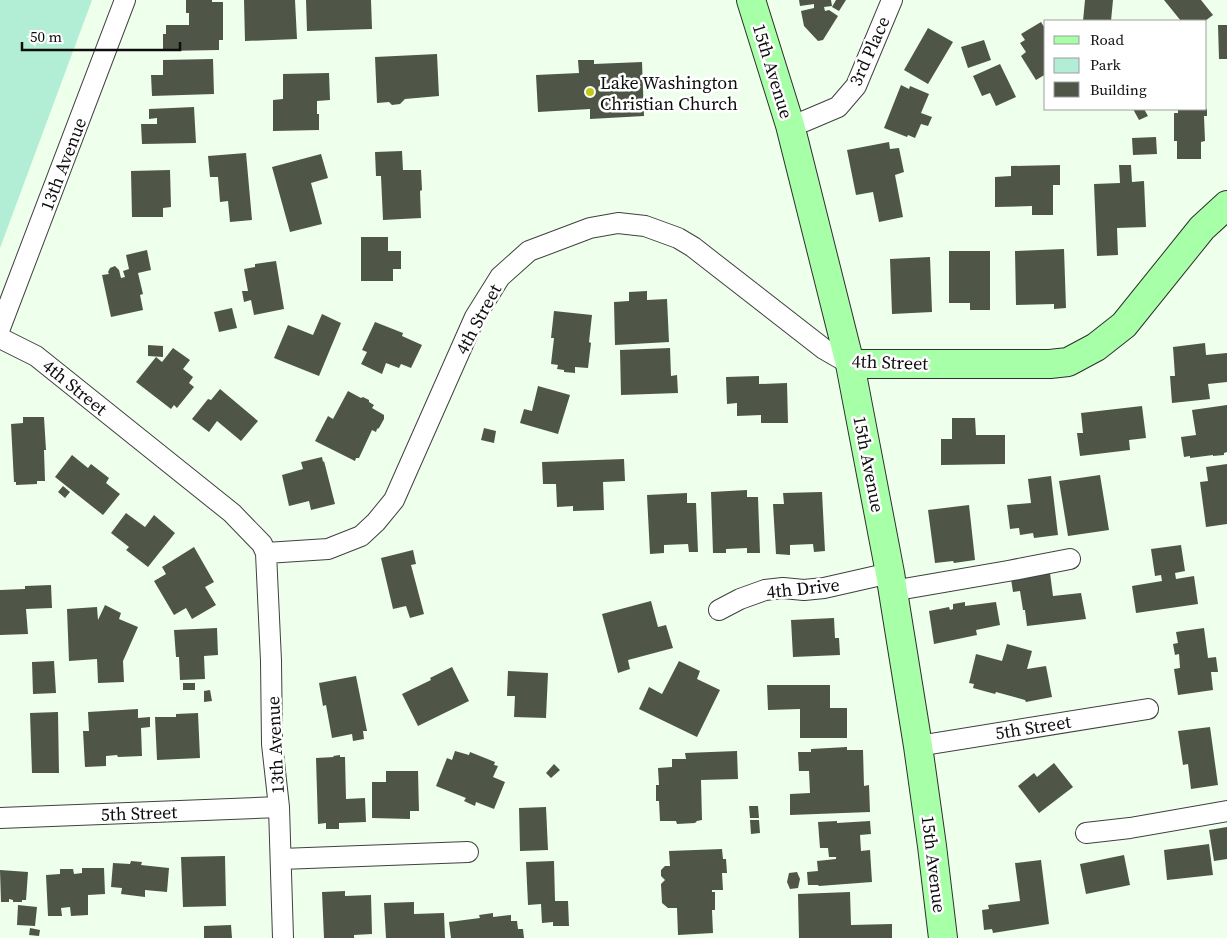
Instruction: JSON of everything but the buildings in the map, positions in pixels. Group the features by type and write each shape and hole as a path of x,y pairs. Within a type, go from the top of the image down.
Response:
{"street":[{"name":"13th Avenue","path":"0,328 126,0"},
{"name":"15th Avenue","path":"751,0 790,125 850,364 891,582 918,746 943,938"},
{"name":"3rd Place","path":"790,125 805,121 838,107 856,86 892,0"},
{"name":"4th Street","path":"0,338 36,356 232,513 262,544 266,553 328,549 361,536 376,522 394,500 475,317 500,277 529,251 590,228 618,223 645,226 678,238 693,248 824,349 850,364 1050,364 1068,362 1096,347 1124,325 1202,228 1227,205"},
{"name":"13th Avenue","path":"266,553 271,661 272,744 278,807 283,938"},
{"name":"4th Drive","path":"719,610 740,599 765,590 783,588 804,590 1008,571 1070,559"},
{"name":"5th Street","path":"918,746 1148,709"},
{"name":"5th Street","path":"0,818 278,807"},
{"path":"1086,833 1130,828 1227,812"},
{"path":"280,859 468,852"}],"green space":[{"path":"0,0 92,0 0,248"}],"place":[{"name":"Lake Washington Christian Church","path":"590,92"}]}
